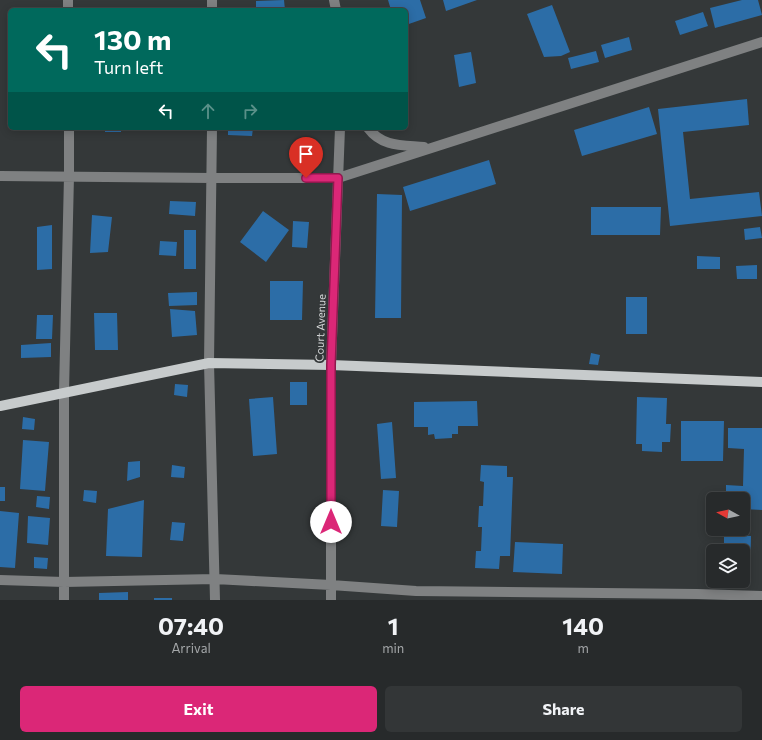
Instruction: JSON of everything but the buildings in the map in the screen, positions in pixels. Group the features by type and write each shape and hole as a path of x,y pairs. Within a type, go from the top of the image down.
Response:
{"main road":[{"path":"0,406 209,363 331,365 762,382"}],"street":[{"path":"0,176 338,178 762,42"},
{"path":"64,600 64,392 69,130"},
{"path":"212,130 209,363 215,600"},
{"name":"Court Avenue","path":"331,600 331,365 340,130"},
{"path":"369,130 373,135 388,144 428,148"},
{"path":"0,580 64,582 215,580 331,585 416,596 762,596"}],"route":[{"path":"306,178 338,178 331,365 331,522"}]}
